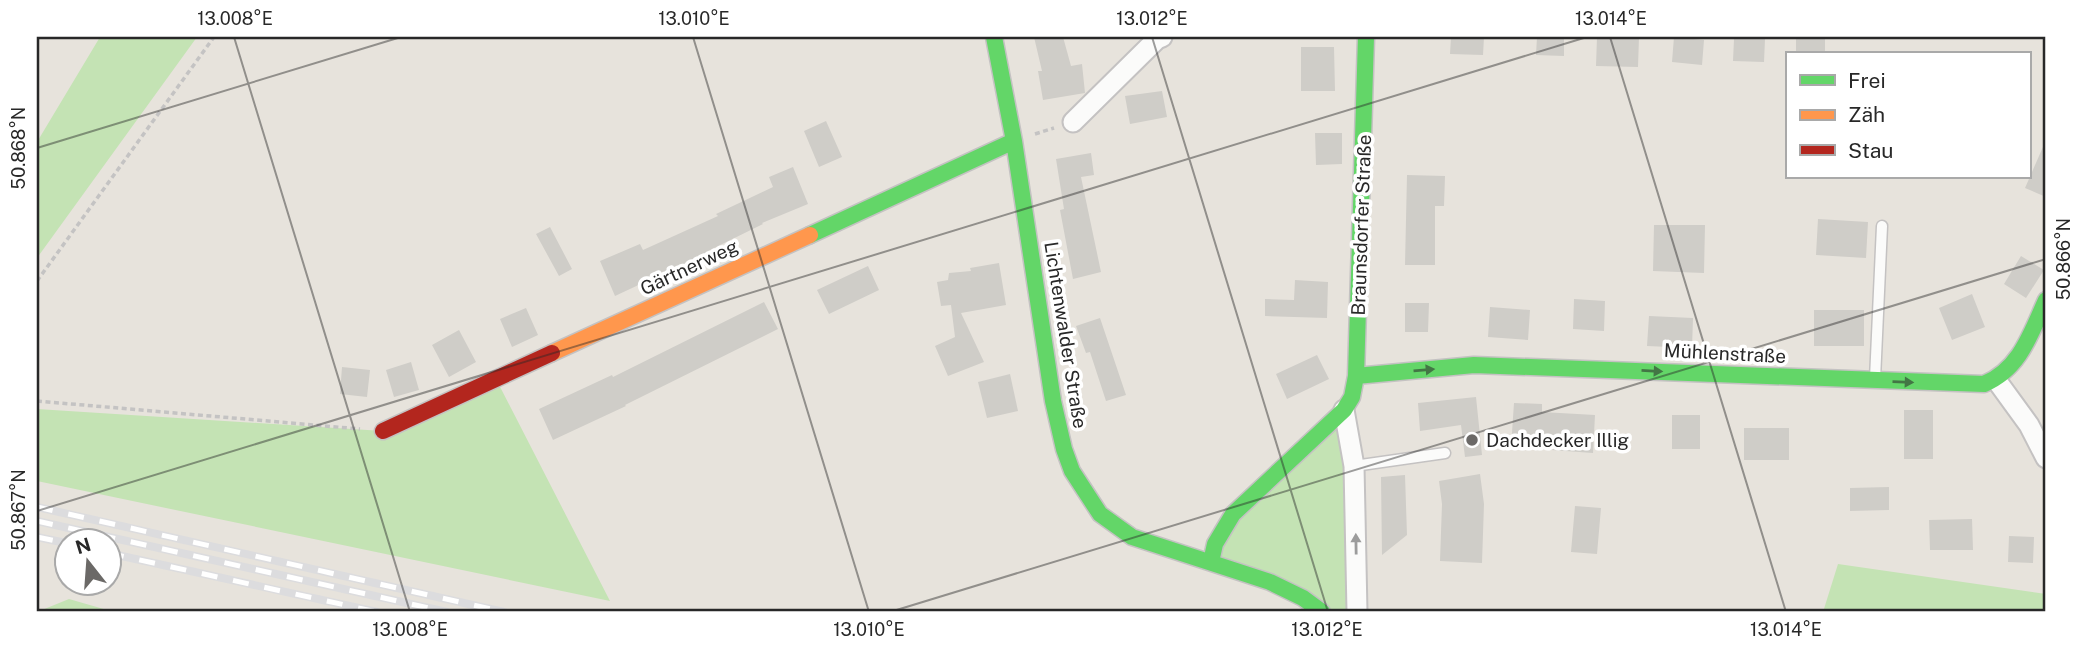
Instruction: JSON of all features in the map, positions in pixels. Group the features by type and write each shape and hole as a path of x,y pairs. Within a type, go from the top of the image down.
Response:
{"street":[{"name":"Lichtenwalder Straße","path":"994,37 1014,141 1053,401 1072,471 1100,514 1132,537 1270,583 1303,598 1322,612"},
{"path":"1073,122 1162,37"},
{"name":"Braunsdorfer Straße","path":"1212,562 1215,544 1233,514 1345,411 1352,397 1356,376 1366,37"},
{"name":"Gärtnerweg","path":"383,431 1014,141"},
{"path":"2046,300 2019,357 1997,381 2029,425 2046,458"},
{"name":"Mühlenstraße","path":"1356,376 1474,365 1984,384 1997,381"},
{"name":"Braunsdorfer Straße","path":"1345,411 1354,466 1357,612"}],"lane":[{"path":"1875,380 1882,226"},
{"path":"1354,466 1445,453"}],"path":[{"path":"37,281 214,37"},
{"path":"1014,141 1073,122"},
{"path":"37,401 383,431"}],"green space":[{"path":"100,37 197,37 37,258 37,142"},
{"path":"496,379 610,601 37,481 37,409 383,431"},
{"path":"1344,410 1357,612 1322,612 1211,562 1215,544"},
{"path":"1838,564 2046,594 2046,612 1823,612"},
{"path":"69,599 114,612 37,612"}],"building":[{"path":"1034,37 1063,37 1071,66 1082,64 1085,93 1043,100 1038,71 1042,71"},
{"path":"1451,37 1484,37 1483,55 1450,54"},
{"path":"1537,37 1564,37 1564,56 1536,55"},
{"path":"1597,37 1639,37 1638,67 1596,66"},
{"path":"1674,37 1704,40 1702,65 1672,62"},
{"path":"1825,37 1825,52 1796,52 1796,38"},
{"path":"1734,39 1765,39 1764,62 1733,61"},
{"path":"1301,47 1334,47 1335,91 1301,91"},
{"path":"1162,91 1167,117 1130,124 1125,96"},
{"path":"826,121 842,157 819,167 804,131"},
{"path":"1315,133 1342,133 1342,164 1316,165"},
{"path":"2046,140 2046,197 2025,188"},
{"path":"1091,153 1094,175 1081,177 1101,272 1073,279 1060,210 1064,209 1056,159"},
{"path":"793,167 808,204 762,223 709,252 615,296 600,261 640,244 643,250 718,216 716,214 773,187 769,177"},
{"path":"1407,175 1445,176 1444,206 1435,206 1435,265 1405,265"},
{"path":"1818,219 1868,222 1866,258 1816,255"},
{"path":"1654,225 1705,225 1704,273 1653,271"},
{"path":"550,227 572,269 559,276 536,234"},
{"path":"2021,256 2044,270 2026,298 2004,284"},
{"path":"999,263 1006,305 961,313 984,362 948,376 935,346 955,337 951,305 941,306 937,282 948,280 949,273 971,271 970,268"},
{"path":"868,266 879,290 829,314 817,290"},
{"path":"1295,280 1328,282 1327,318 1265,316 1265,299 1294,300"},
{"path":"1972,294 1985,327 1952,340 1939,308"},
{"path":"1574,299 1605,301 1604,331 1573,329"},
{"path":"764,302 778,329 553,440 539,409 612,375 613,377"},
{"path":"1405,303 1429,303 1428,332 1405,332"},
{"path":"1490,307 1530,310 1528,340 1488,337"},
{"path":"526,308 538,335 512,347 500,319"},
{"path":"1814,310 1864,310 1864,346 1814,346"},
{"path":"1649,316 1693,318 1692,348 1647,346"},
{"path":"1100,318 1126,395 1106,401 1090,352 1086,353 1076,326"},
{"path":"459,330 476,362 449,377 432,345"},
{"path":"1317,355 1329,379 1287,399 1276,374"},
{"path":"411,362 419,390 394,397 386,370"},
{"path":"342,367 370,370 367,397 340,394"},
{"path":"1010,374 1018,411 987,418 978,382"},
{"path":"1476,397 1482,455 1465,457 1461,425 1420,431 1418,403"},
{"path":"1514,403 1542,404 1542,412 1595,415 1593,453 1511,447"},
{"path":"1904,410 1933,410 1933,459 1904,459"},
{"path":"1672,415 1700,415 1700,449 1672,449"},
{"path":"1744,428 1789,428 1789,460 1744,460"},
{"path":"1480,474 1484,504 1482,563 1440,561 1442,504 1439,481"},
{"path":"1405,475 1407,535 1382,555 1381,477"},
{"path":"1889,487 1889,510 1850,511 1850,488"},
{"path":"1575,506 1601,508 1597,554 1571,552"},
{"path":"1972,519 1973,550 1930,550 1929,520"},
{"path":"2009,536 2034,537 2033,563 2008,562"}],"railway":[{"path":"37,507 504,612"},
{"path":"37,521 447,612"},
{"path":"37,537 52,540"},
{"path":"122,556 377,612"}],"traffic: fast":[{"path":"994,37 1014,141 1053,401 1072,471 1100,514 1132,537 1270,582 1303,598 1322,612"},
{"path":"1211,562 1215,544 1233,514 1344,410 1352,397 1356,376 1366,37"},
{"path":"810,235 1014,141"},
{"path":"1356,376 1474,365 1984,384 2007,369 2015,360 2046,300"}],"traffic: slow":[{"path":"552,353 810,235"}],"traffic: jam":[{"path":"383,431 552,353"}],"place":[{"name":"Dachdecker Illig","path":"1472,440"}]}
